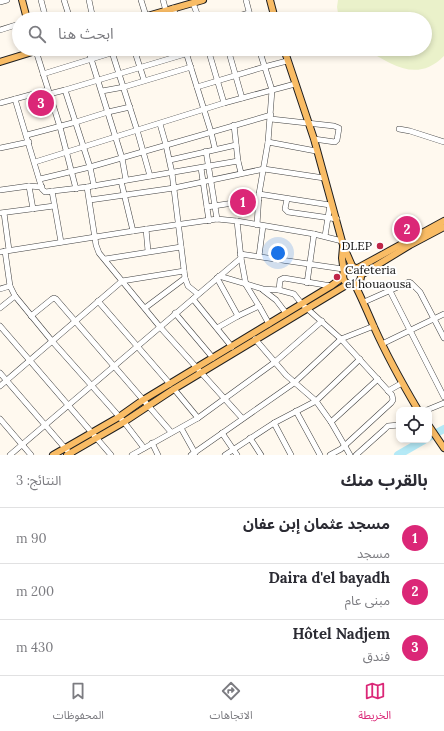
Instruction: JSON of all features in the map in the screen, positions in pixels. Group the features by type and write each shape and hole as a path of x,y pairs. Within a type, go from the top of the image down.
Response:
{"main road":[{"path":"22,0 25,12"},
{"path":"162,12 203,0"},
{"path":"270,0 273,12"},
{"path":"0,62 19,56"},
{"path":"286,56 314,139 342,243 354,268 361,275"},
{"path":"53,455 65,448 124,422 149,406 196,368 331,286 348,269 354,268 444,221"},
{"path":"69,454 143,400 201,372 348,284 355,284 360,281 361,275 410,245 444,227"},
{"path":"342,243 343,273 345,282 348,284"},
{"path":"355,284 382,344 416,407"},
{"path":"432,430 444,448"}],"street":[{"path":"0,2 7,0"},
{"path":"41,0 44,12"},
{"path":"64,0 68,12"},
{"path":"89,0 92,12"},
{"path":"141,0 145,12"},
{"path":"162,0 166,11"},
{"path":"246,0 249,12"},
{"path":"193,3 196,12"},
{"path":"173,8 174,12"},
{"path":"0,30 12,26"},
{"path":"39,56 48,92 73,171 76,188"},
{"path":"43,74 96,56"},
{"path":"114,56 150,176"},
{"path":"136,56 144,80"},
{"path":"0,103 48,92 66,90 174,56"},
{"path":"187,56 215,149"},
{"path":"210,56 224,103"},
{"path":"230,56 242,98"},
{"path":"257,225 259,197 271,117 272,90 261,56"},
{"path":"91,58 122,158 124,195 133,231"},
{"path":"197,87 264,66 287,61"},
{"path":"102,91 191,67"},
{"path":"34,162 224,103 295,84"},
{"path":"66,90 90,166 94,186"},
{"path":"15,99 42,187 45,192 94,186 238,161"},
{"path":"27,135 130,107"},
{"path":"40,179 166,146 234,125 271,117 339,128 338,140 335,142 314,139"},
{"path":"160,124 170,160 177,225 185,278 188,286 198,294"},
{"path":"234,125 238,161 241,173"},
{"path":"399,129 444,142"},
{"path":"0,148 29,142"},
{"path":"268,142 316,151"},
{"path":"170,160 236,145"},
{"path":"206,151 210,166 217,219"},
{"path":"202,168 209,220"},
{"path":"90,200 174,188 264,169 324,178"},
{"path":"0,190 29,186 42,187"},
{"path":"29,186 33,209"},
{"path":"87,187 97,249 160,327 242,418"},
{"path":"52,191 61,242"},
{"path":"207,207 259,197 331,205 325,236"},
{"path":"287,199 285,209 288,212 336,219"},
{"path":"54,206 2,213 10,286 15,296 31,316 124,422 144,448"},
{"path":"5,251 217,219 325,236 342,243"},
{"path":"237,221 246,285 269,324"},
{"path":"259,256 263,226"},
{"path":"146,229 148,252"},
{"path":"314,234 309,283 318,293"},
{"path":"105,259 181,247"},
{"path":"10,455 176,314 241,256 259,256 310,264 343,273"},
{"path":"0,386 122,281 184,271"},
{"path":"218,277 263,289 282,290 294,294 302,304 341,339 393,397 393,401 345,446 330,455"},
{"path":"218,277 238,316"},
{"path":"144,308 185,278"},
{"path":"276,300 282,290 282,278 331,286"},
{"path":"364,302 409,282 412,283 417,288 444,338"},
{"path":"0,289 10,286"},
{"path":"263,289 276,300 286,314"},
{"path":"390,291 444,397"},
{"path":"0,308 15,296"},
{"path":"31,316 54,298 58,301 171,432"},
{"path":"193,299 232,347"},
{"path":"98,301 198,418"},
{"path":"217,328 259,306"},
{"path":"176,314 214,358"},
{"path":"382,344 444,314"},
{"path":"132,455 198,418 275,362 322,321"},
{"path":"0,326 111,455"},
{"path":"181,428 193,454 242,418 294,383 341,339 374,326"},
{"path":"255,340 294,383 316,401 331,422 350,455"},
{"path":"225,455 274,423 296,410 316,401 360,359"},
{"path":"0,373 69,454"},
{"path":"331,422 378,379"},
{"path":"388,391 402,383"},
{"path":"432,408 444,403"},
{"path":"296,410 320,455"},
{"path":"0,418 31,455"},
{"path":"274,423 290,455"},
{"path":"356,455 385,428 388,426 396,425"},
{"path":"222,433 237,455"},
{"path":"250,438 261,455"},
{"path":"152,443 158,455"}],"green space":[{"path":"338,0 444,0 444,56 434,64 424,69 415,70 405,69 377,56 432,56 432,12 338,12"}],"waterway":[{"path":"432,435 444,429"},
{"path":"398,455 419,443"}],"place":[{"name":"Hôtel Nadjem","path":"41,103"},
{"name":"مسجد عثمان إبن عفان","path":"243,202"},
{"name":"Daira d'el bayadh","path":"407,229"},
{"name":"DLEP","path":"380,246"},
{"name":"Cafeteria el houaousa","path":"337,277"}]}
